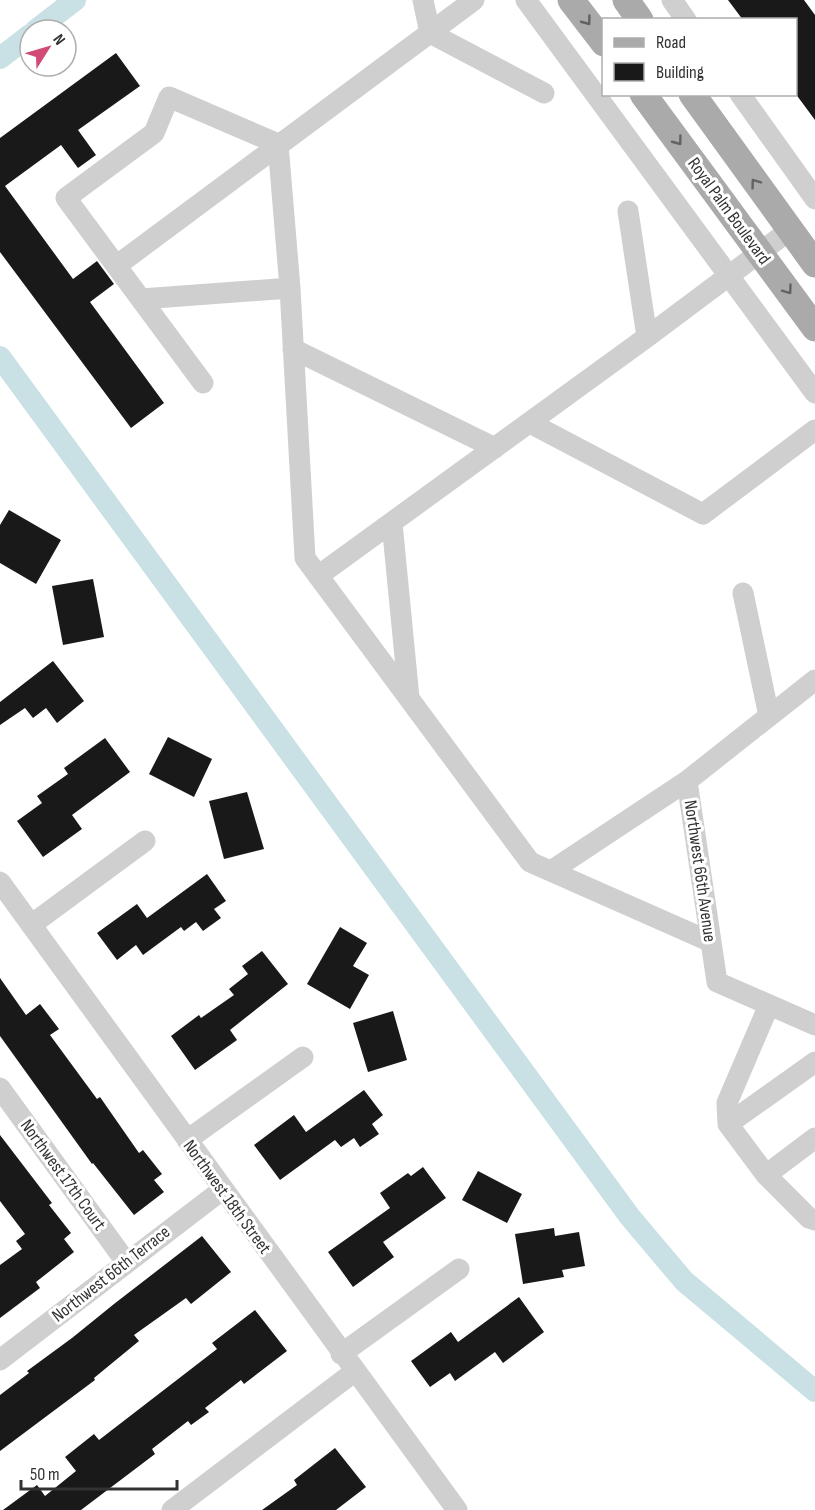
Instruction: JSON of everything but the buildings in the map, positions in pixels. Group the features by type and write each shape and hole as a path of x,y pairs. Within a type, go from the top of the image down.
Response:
{"main road":[{"path":"571,0 602,42"},
{"path":"626,0 639,18"},
{"name":"Royal Palm Boulevard","path":"644,96 815,328"},
{"name":"Royal Palm Boulevard","path":"693,96 815,264"}],"street":[{"path":"423,0 430,33"},
{"path":"116,266 474,0"},
{"path":"526,0 815,393"},
{"path":"672,0 685,18"},
{"path":"430,33 544,93"},
{"path":"741,96 815,199"},
{"path":"203,383 66,198 154,133 169,97 278,144"},
{"path":"278,144 290,288 305,558 530,862 711,942"},
{"path":"628,211 647,338"},
{"path":"318,576 647,338 790,230"},
{"path":"141,299 290,288"},
{"path":"293,349 495,448"},
{"path":"530,423 703,514 815,430"},
{"path":"392,523 410,699"},
{"path":"743,593 769,716"},
{"name":"Northwest 66th Avenue","path":"815,680 687,781 717,982 815,1025"},
{"path":"550,871 687,781"},
{"path":"31,925 145,841"},
{"name":"Northwest 18th Street","path":"0,882 354,1372 457,1510"},
{"path":"769,1005 727,1103 728,1124 766,1175 813,1217"},
{"path":"187,1140 303,1057"},
{"path":"728,1124 815,1062"},
{"name":"Northwest 17th Court","path":"0,1088 126,1262"},
{"path":"766,1175 815,1138"},
{"name":"Northwest 66th Terrace","path":"0,1360 222,1190"},
{"path":"341,1354 459,1269"},
{"path":"172,1510 354,1372"}],"waterway":[{"path":"52,18 75,0"},
{"path":"0,58 18,44"},
{"path":"0,357 630,1217 684,1281 815,1391"}]}
